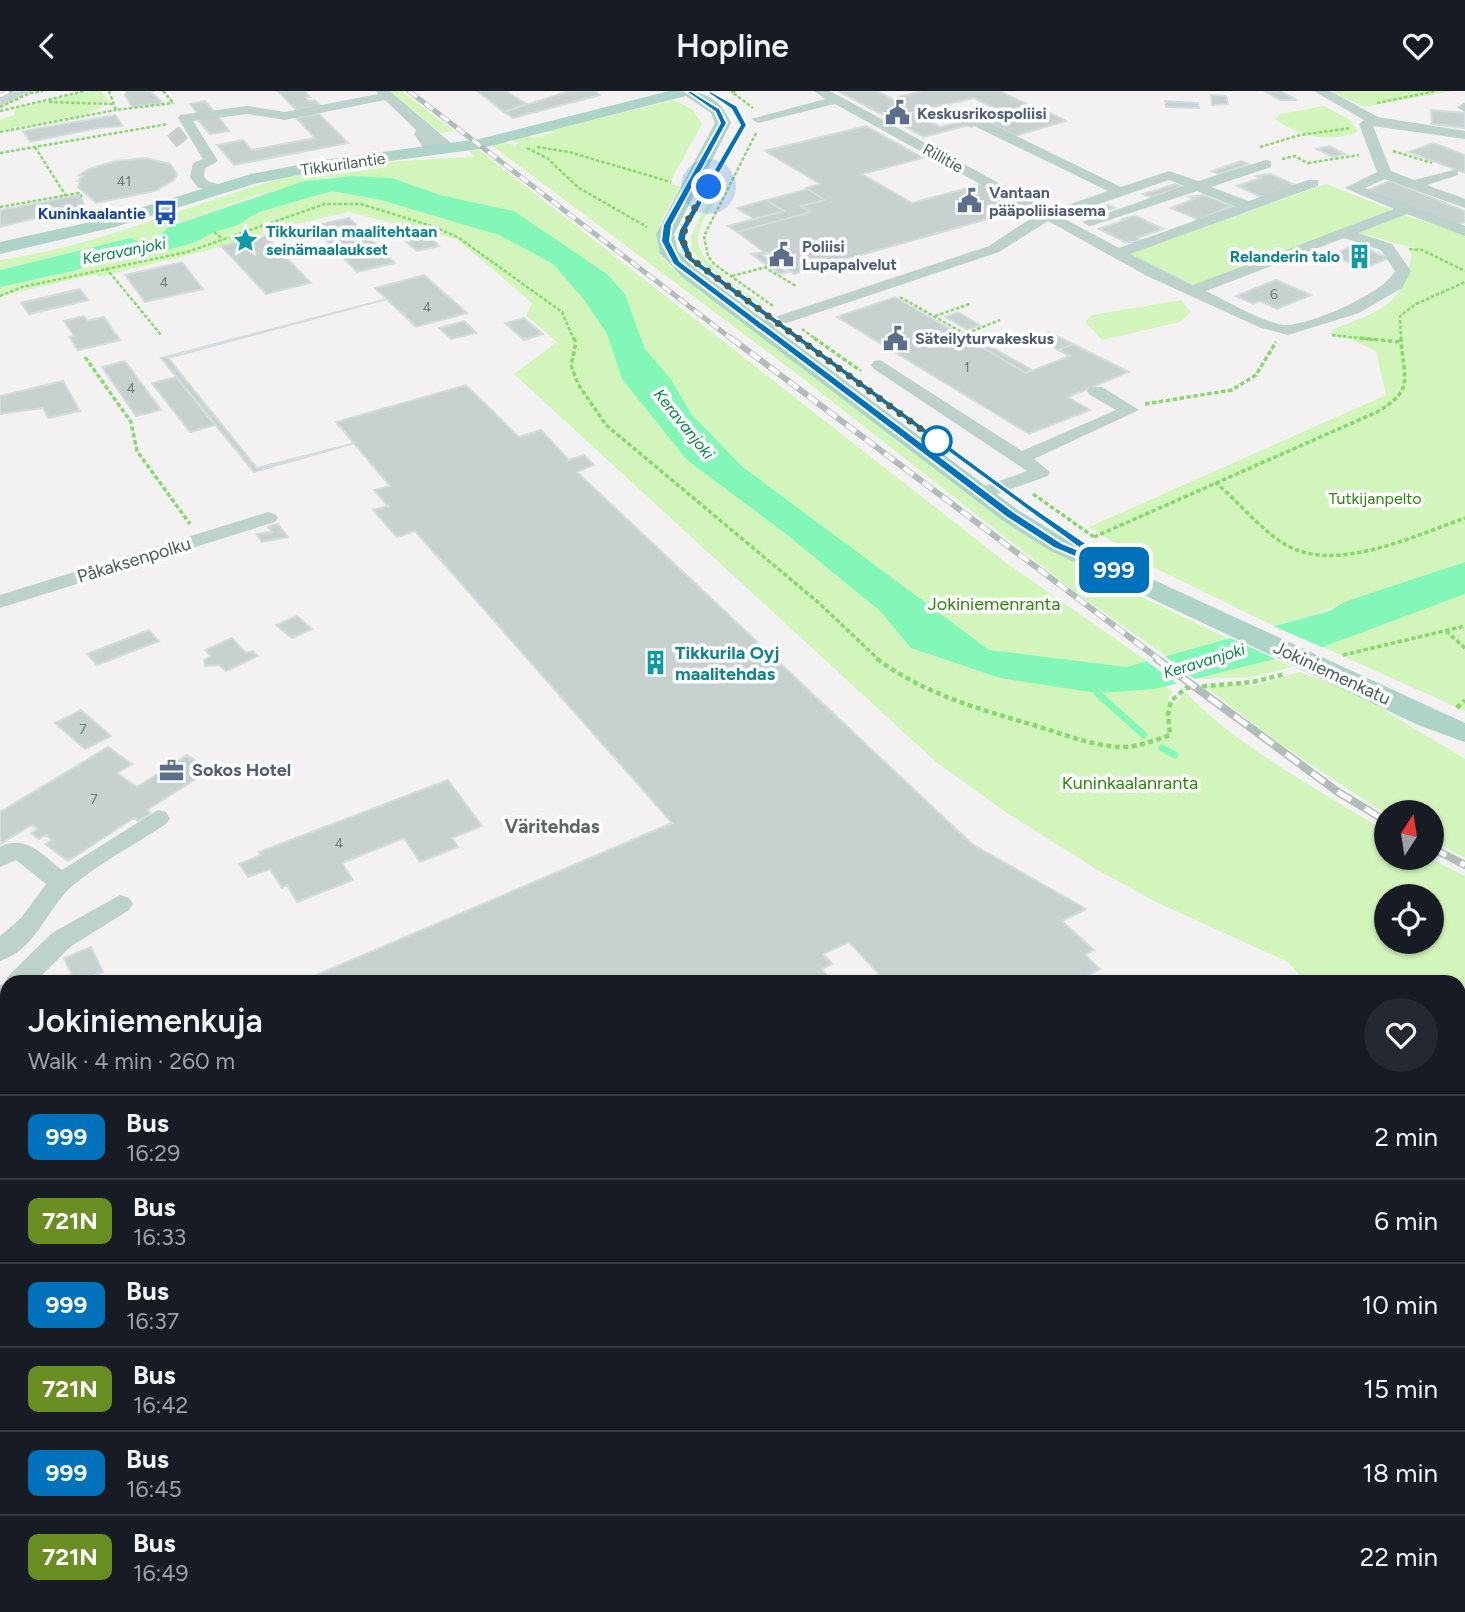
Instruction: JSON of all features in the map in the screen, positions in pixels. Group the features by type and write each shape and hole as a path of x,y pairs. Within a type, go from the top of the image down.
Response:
{"main road":[{"name":"Tikkurilantie","path":"438,147 659,91"},
{"name":"Tikkurilantie","path":"0,240 215,184 501,139 688,91"},
{"name":"Jokiniemenkatu","path":"688,91 718,111 723,128 667,225 665,241 669,253 689,274 767,324"},
{"path":"710,91 745,118"},
{"name":"Jokiniemenkatu","path":"726,160 683,230 684,250 700,268 767,324 992,490 1058,545 1428,719 1465,733"},
{"name":"Tikkurilantie","path":"0,248 109,223 215,184"},
{"name":"Jokiniemenkatu","path":"1428,719 1465,746"}],"street":[{"name":"Rillitie","path":"820,91 1117,254 1267,325 1288,330"},
{"path":"1320,91 1348,104 1370,122 1465,135"},
{"path":"198,166 211,160 185,118 247,110 285,116 384,94 423,129 421,134 438,147"},
{"path":"745,118 839,101"},
{"path":"1370,122 1385,174"},
{"path":"979,123 1121,192"},
{"path":"184,145 198,166 197,177 215,184"},
{"path":"1089,222 1266,164"},
{"path":"1412,185 1453,171"},
{"path":"1465,204 1385,174 1352,188 1465,231"},
{"path":"767,324 994,249 1030,224 1169,175 1201,185 1248,206"},
{"path":"1117,254 1313,183"},
{"path":"1193,291 1404,210"},
{"path":"1288,330 1353,310 1395,285 1403,271 1387,247 1345,233"},
{"path":"880,365 1041,473 992,490"},
{"path":"1096,391 1130,410"},
{"path":"1020,459 1130,410"},
{"name":"Påkaksenpolku","path":"0,601 268,518"},
{"path":"0,951 30,925 61,882 158,818"},
{"path":"0,858 17,849 61,882"},
{"path":"27,975 61,940 120,904"}],"path":[{"path":"19,91 43,91"},
{"path":"0,109 85,91"},
{"path":"108,91 116,110"},
{"path":"1348,104 1394,101 1436,91"},
{"path":"0,109 30,93"},
{"path":"45,100 113,104"},
{"path":"0,132 116,110 173,103"},
{"path":"0,153 188,121"},
{"path":"1252,150 1300,135 1370,122"},
{"path":"35,146 66,196"},
{"path":"651,228 579,188 547,158 521,146 569,152 674,183"},
{"path":"1266,164 1290,156 1308,163 1376,150 1406,154 1434,164"},
{"path":"1308,163 1315,180 1313,183"},
{"path":"0,207 81,194"},
{"path":"0,296 22,287 187,252 337,202 361,204 447,231 562,312 576,343 571,365 578,384 606,425 819,603 864,650 908,681 950,700 1086,741 1119,747 1145,744 1170,735"},
{"path":"214,232 223,240"},
{"path":"1387,247 1422,250 1465,271"},
{"path":"732,276 778,264"},
{"path":"764,267 796,286"},
{"path":"106,268 162,336"},
{"path":"1094,537 1377,412 1399,398 1405,383 1401,316 1416,304 1465,282"},
{"path":"882,287 965,334 1000,320"},
{"path":"934,317 970,303"},
{"path":"1130,410 1166,398 1211,395 1240,386 1255,376 1271,348 1288,330 1401,342"},
{"path":"85,357 131,422 137,451 201,539"},
{"path":"1214,482 1270,531 1301,552 1341,554 1385,546 1465,518"},
{"path":"1465,626 1446,631 1465,648"}],"green space":[{"path":"101,91 110,103 79,102 104,106 82,116 0,130 0,120 14,115 15,109"},
{"path":"390,91 401,91 454,131 441,133"},
{"path":"1337,91 1453,91 1364,107 1332,92"},
{"path":"675,100 693,110 702,124 671,180 666,182 681,187 663,218 658,237 664,258 673,269 1044,544 1113,583 1229,639 1166,656 1074,591 797,374 490,144 502,141 515,146 519,143 510,140 528,136 533,138 556,132 544,132"},
{"path":"1324,106 1350,120 1358,132 1336,137 1315,136 1295,130 1275,119 1280,114"},
{"name":"Jokiniemenranta","path":"475,147 1009,565 1147,661 1126,667 988,650 743,467 692,415 670,378 645,349 625,294 607,274 514,211 440,195 392,178 326,177 260,194 168,226 156,239 139,241 130,238 0,270 0,260 70,246 273,181 347,166 475,157 468,150"},
{"path":"1326,184 1392,210 1197,286 1129,254"},
{"path":"715,190 721,191 700,230 699,245 704,255 722,275 764,305 759,306 705,266 692,250 691,235"},
{"name":"Kuninkaalanranta","path":"332,191 381,200 461,221 499,235 553,264 585,301 607,334 622,379 786,534 880,611 911,648 1155,689 1165,686 1173,692 1168,699 1176,704 1185,692 1255,750 1374,825 1374,870 1444,870 1444,866 1465,876 1465,975 1300,975 1288,962 1156,902 1096,869 1007,813 936,762 514,374 557,342 526,315 532,303 457,239 349,212 262,232 265,236 99,277 96,274 0,296 0,287 73,271 140,252 158,253 196,242 214,232 236,226 259,212"},
{"name":"Tutkijanpelto","path":"1403,215 1458,232 1465,229 1465,562 1274,626 1155,568 1089,527 1386,395 1376,351 1348,338 1332,337 1332,330 1376,311 1397,295 1404,283 1412,250 1415,248 1358,233"},
{"path":"1181,300 1191,312 1180,322 1102,340 1085,322 1092,315"},
{"path":"1465,594 1465,711 1323,647"},
{"path":"1274,659 1292,667 1252,677 1195,679"},
{"path":"1300,672 1359,695 1465,759 1465,858 1444,847 1444,800 1374,800 1374,806 1281,745 1203,685 1258,685"}],"water":[{"name":"Keravanjoki","path":"353,176 392,178 440,195 514,211 607,274 625,294 645,349 670,378 692,415 743,467 989,650 1126,667 1329,611 1347,601 1465,562 1465,594 1323,647 1155,689 1097,693 1000,678 911,648 880,611 786,534 687,460 622,379 607,334 585,301 553,264 499,235 381,200 332,191 259,212 236,226 158,253 140,252 73,271 0,287 0,270 130,238 139,241 156,239 168,227 304,181"}],"pier":[{"path":"1269,624 1326,649 1280,661 1226,636"},
{"path":"1162,654 1198,682 1180,686 1144,659"}],"building":[{"path":"16,91 31,91 0,106 0,99"},
{"path":"127,91 154,91 151,92 163,103 132,107 125,95"},
{"path":"278,91 305,91 310,97 306,98 309,101 315,100 321,106 296,110"},
{"path":"477,91 506,91 526,104 504,112"},
{"path":"569,91 595,91 600,95 513,118 504,112"},
{"name":"Keskusrikospoliisi","path":"838,91 877,91 896,101 903,100 898,97 923,91 1000,91 1035,108 1027,110 1031,112 1042,109 1066,121 1015,136 991,123 1023,114 1019,112 924,137","holes":["974,98 1002,112 940,127 912,112"]},
{"path":"1280,91 1297,100 1280,100 1266,92"},
{"path":"1211,95 1226,96 1228,104 1212,105"},
{"path":"205,101 214,111 198,114 190,104"},
{"path":"1165,101 1198,103 1199,108 1166,107"},
{"path":"1431,110 1465,113 1465,128 1432,124"},
{"path":"319,114 348,143 234,165 217,145 243,140 252,150 315,138 296,118"},
{"path":"115,115 123,126 98,128 30,142 23,131"},
{"path":"217,115 229,131 210,134 197,119"},
{"name":"Vantaan pääpoliisiasema","path":"866,126 923,158 862,174 912,203 986,183 1030,207 794,274 737,232 811,212 801,206 825,200 806,188 820,184 765,151"},
{"path":"1433,143 1465,155 1465,173 1409,152"},
{"path":"1329,146 1345,154 1333,157 1317,149"},
{"path":"146,158 170,164 177,174 174,180 155,191 96,203 78,187 80,181 77,181 83,176 79,175 89,169 116,161"},
{"path":"1241,161 1248,164 1219,174 1212,171"},
{"path":"1270,174 1297,186 1263,198 1237,186 1260,178 1256,176"},
{"path":"1390,181 1465,211 1465,222 1456,225 1368,190"},
{"path":"1175,184 1182,187 1151,197 1143,194"},
{"path":"808,189 825,200 801,206 811,212 737,232 728,226 784,211 766,200"},
{"path":"79,195 85,206 0,227 0,210"},
{"path":"1204,195 1232,206 1199,220 1171,208 1194,199 1189,197"},
{"path":"766,200 784,211 754,219 737,208"},
{"path":"1108,205 1115,208 1082,219 1075,216"},
{"path":"1136,216 1163,229 1137,238 1141,240 1125,242 1099,229 1125,220 1121,219"},
{"path":"349,218 395,263 357,272 312,226"},
{"path":"265,236 311,283 266,294 221,246"},
{"path":"429,236 439,246 417,251 406,242"},
{"name":"Relanderin talo","path":"1350,247 1357,250 1363,247 1388,258 1364,269 1331,255"},
{"path":"769,253 762,255 788,272 780,274 751,254"},
{"path":"182,262 203,289 145,302 125,275"},
{"path":"424,275 467,313 416,327 375,288"},
{"path":"1276,280 1311,295 1277,309 1260,301 1253,304 1236,296"},
{"path":"80,289 88,300 29,314 21,303"},
{"path":"895,297 1026,373 1070,356 1058,350 1073,344 1129,372 1068,397 1090,410 1029,434 837,317"},
{"path":"387,299 168,358 257,468 355,443 254,472 161,358"},
{"path":"958,312 980,325 968,330 945,317"},
{"path":"84,316 87,321 104,317 120,340 78,350 69,337 74,336 64,321"},
{"path":"524,318 543,334 524,340 505,323"},
{"path":"464,321 476,333 451,339 439,328"},
{"path":"1049,332 1073,344 1058,350 1036,337"},
{"path":"971,336 1032,370 1026,373 966,338"},
{"path":"125,361 161,410 136,416 102,367"},
{"path":"176,377 215,425 190,432 152,383"},
{"path":"63,381 80,411 48,418 43,408 0,414 0,396"},
{"name":"Tikkurila Oyj maalitehdas","path":"466,385 519,437 541,430 569,460 584,455 594,465 577,472 972,844 1086,909 1062,921 1094,950 1085,955 1100,969 1088,975 880,975 849,942 823,954 832,964 822,969 827,975 316,975 672,823 415,531 397,537 373,510 388,506 374,490 390,486 336,422"},
{"path":"278,524 288,537 262,542 256,534 272,532 268,527"},
{"path":"297,616 312,629 292,638 276,625"},
{"path":"149,630 159,641 97,665 87,654"},
{"path":"232,638 246,653 253,651 258,656 226,671 219,665 205,666 204,660 211,656 205,650"},
{"path":"81,710 111,736 85,749 55,723"},
{"path":"108,747 132,764 117,773 137,787 187,755 210,770 147,810 151,813 138,821 134,818 68,861 45,844 52,840 46,835 39,839 31,833 38,829 32,825 0,844 0,812"},
{"path":"448,780 482,826 452,838 458,847 420,862 404,838 342,863 353,880 297,902 287,885 282,888 270,869 248,877 239,864 261,855 259,852"},
{"path":"91,947 103,972 95,975 72,975 64,958"}],"waterway":[{"path":"1095,687 1097,693 1144,735"},
{"path":"1162,748 1175,755"}],"tunnel":[{"path":"962,115 979,123"},
{"path":"173,131 184,145"}],"railway":[{"path":"0,96 10,91"},
{"path":"409,91 733,340"},
{"path":"731,338 1160,660"},
{"path":"1157,659 1338,792 1374,814"},
{"path":"1444,854 1465,865"}],"bus line":[{"name":"999","path":"689,91 718,111 723,128 667,225 665,241 676,262 1010,515 1058,545 1121,573 1027,507 700,268 690,258 681,239 683,230 744,125 739,113 710,91"}],"place":[{"name":"Keskusrikospoliisi","path":"897,113"},
{"name":"Vantaan pääpoliisiasema","path":"969,201"},
{"name":"Kuninkaalantie","path":"166,213"},
{"name":"Tikkurilan maalitehtaan seinämaalaukset","path":"246,240"},
{"name":"Poliisi Lupapalvelut","path":"782,255"},
{"name":"Relanderin talo","path":"1360,256"},
{"name":"Säteilyturvakeskus","path":"895,338"},
{"name":"Tikkurila Oyj maalitehdas","path":"655,663"},
{"name":"Sokos Hotel","path":"172,770"}],"district":[{"name":"Väritehdas","path":"552,826"}],"route":[{"path":"709,187 683,230 681,239 690,258 939,442 937,441"}]}
